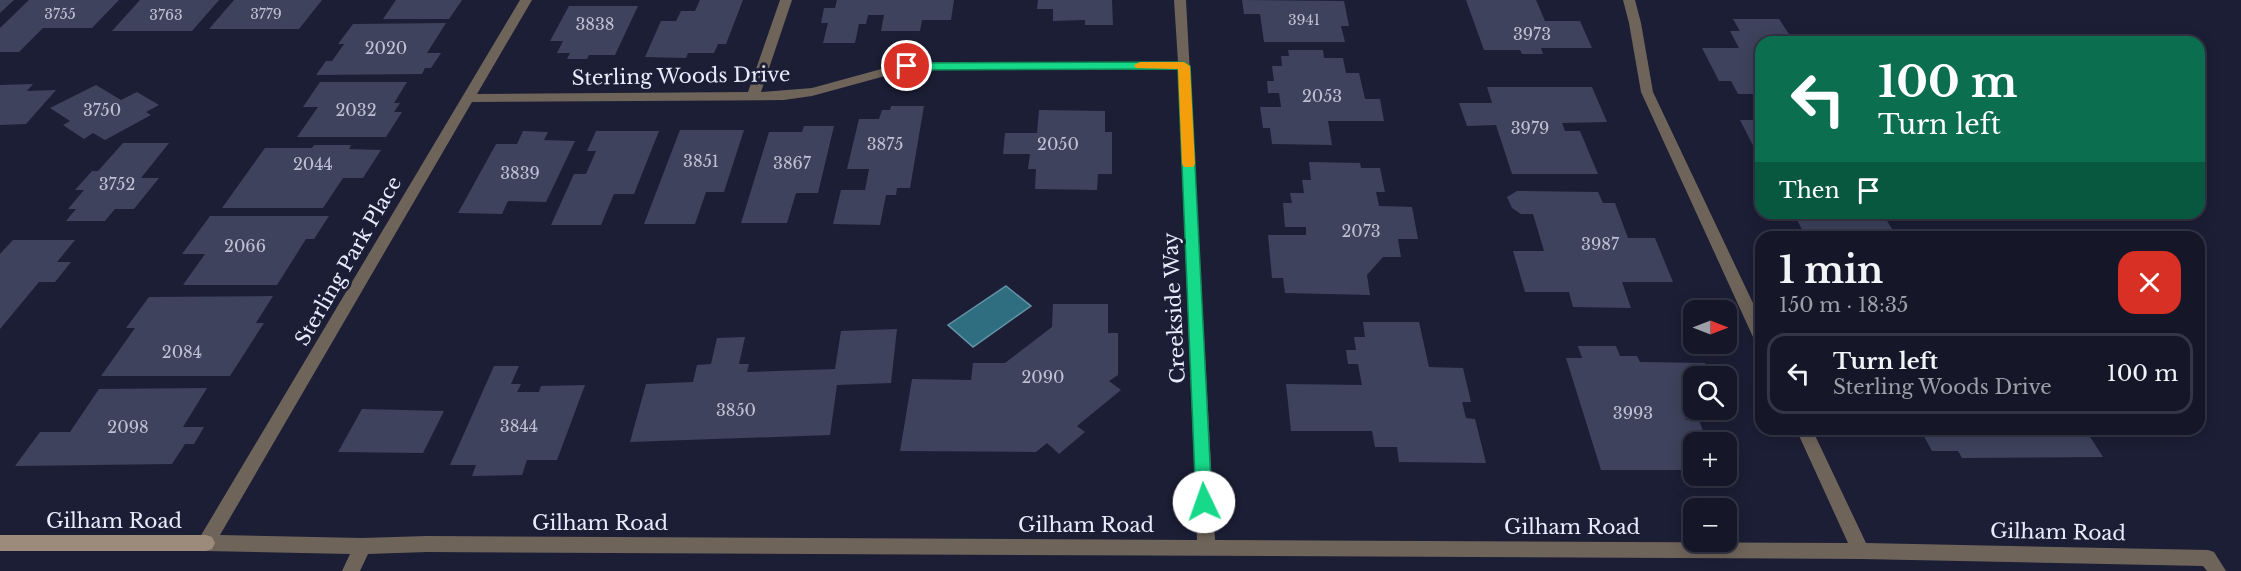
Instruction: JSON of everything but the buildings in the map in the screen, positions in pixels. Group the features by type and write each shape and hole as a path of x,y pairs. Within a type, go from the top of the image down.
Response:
{"street":[{"name":"Sterling Park Place","path":"206,543 526,0"},
{"path":"753,96 786,0"},
{"path":"1180,0 1184,66"},
{"path":"1629,0 1638,30 1642,78 1647,92 1755,324"},
{"name":"Sterling Woods Drive","path":"469,98 799,95 907,66 1184,66"},
{"name":"Creekside Way","path":"1184,66 1206,548"},
{"path":"1807,435 1861,551"},
{"name":"Gilham Road","path":"0,543 1861,551 2212,564"},
{"path":"351,571 362,546"}],"water":[{"path":"1006,286 1031,306 973,347 948,325"}],"slow traffic":[{"path":"1140,65 1184,66 1188,164"}],"route":[{"path":"907,66 1184,66 1204,502"}]}
